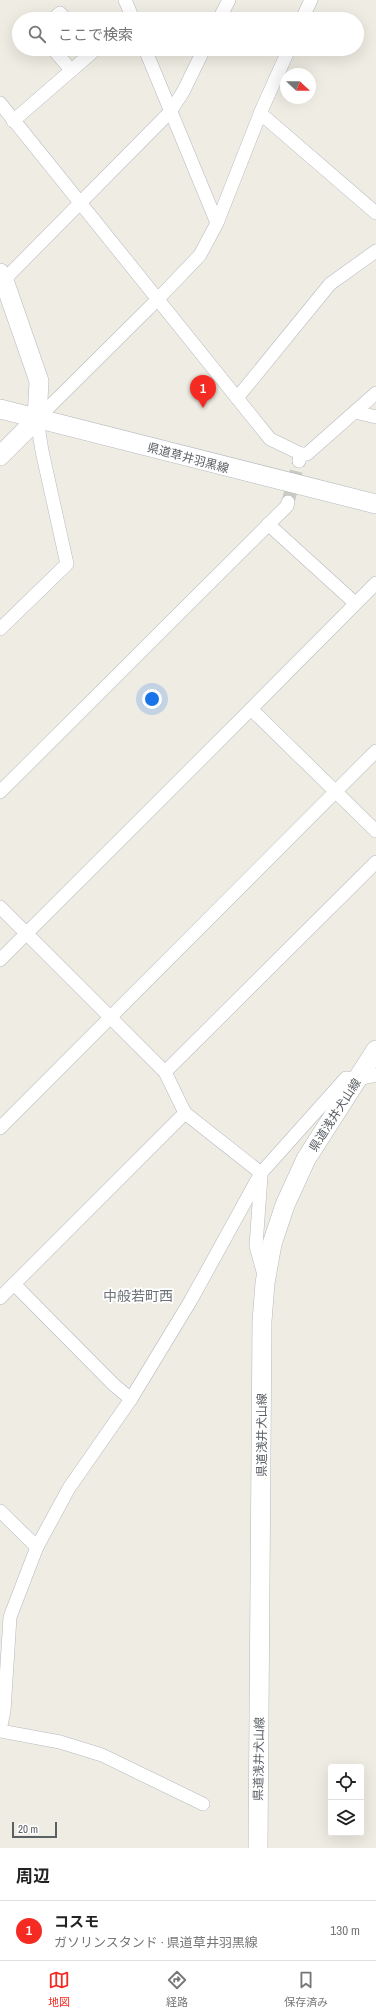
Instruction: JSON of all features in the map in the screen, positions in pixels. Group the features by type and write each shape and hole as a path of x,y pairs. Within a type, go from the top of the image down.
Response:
{"main road":[{"path":"0,456 37,418 39,381 1,279"},
{"name":"県道草井羽黒線","path":"0,410 37,418 249,474 376,504"},
{"name":"県道浅井犬山線","path":"258,1848 262,1321 265,1283 272,1244 291,1192 306,1159 376,1050"}],"street":[{"path":"125,0 130,12"},
{"path":"222,12 228,0"},
{"path":"305,12 311,0"},
{"path":"59,56 71,70"},
{"path":"88,56 71,70 5,113 270,439 300,458 307,454 376,393"},
{"path":"148,56 217,223"},
{"path":"1,279 170,112 183,92 201,56"},
{"path":"0,629 67,564 42,451 37,418 157,300 200,255 217,223 260,113 286,56"},
{"path":"260,113 376,213"},
{"path":"237,398 330,284 376,251"},
{"path":"355,412 376,417"},
{"path":"0,792 287,506 288,502"},
{"path":"268,524 355,603"},
{"path":"0,960 376,583"},
{"path":"251,709 376,831"},
{"path":"0,1128 376,751"},
{"path":"165,1072 376,862"},
{"path":"0,907 165,1072 184,1113 261,1173"},
{"path":"203,1804 102,1755 60,1742 0,1730 4,1711 10,1617 37,1548 69,1488 131,1399 191,1300 261,1173 346,1078 358,1079 376,1075"},
{"path":"0,1298 184,1113"},
{"path":"261,1173 256,1246 265,1283"},
{"path":"14,1284 114,1385 131,1399"},
{"path":"0,1511 37,1548"}],"tunnel":[{"path":"288,502 299,461"}],"place":[{"name":"コスモ","path":"203,408"}],"district":[{"name":"中般若町西","path":"138,1296"}]}
